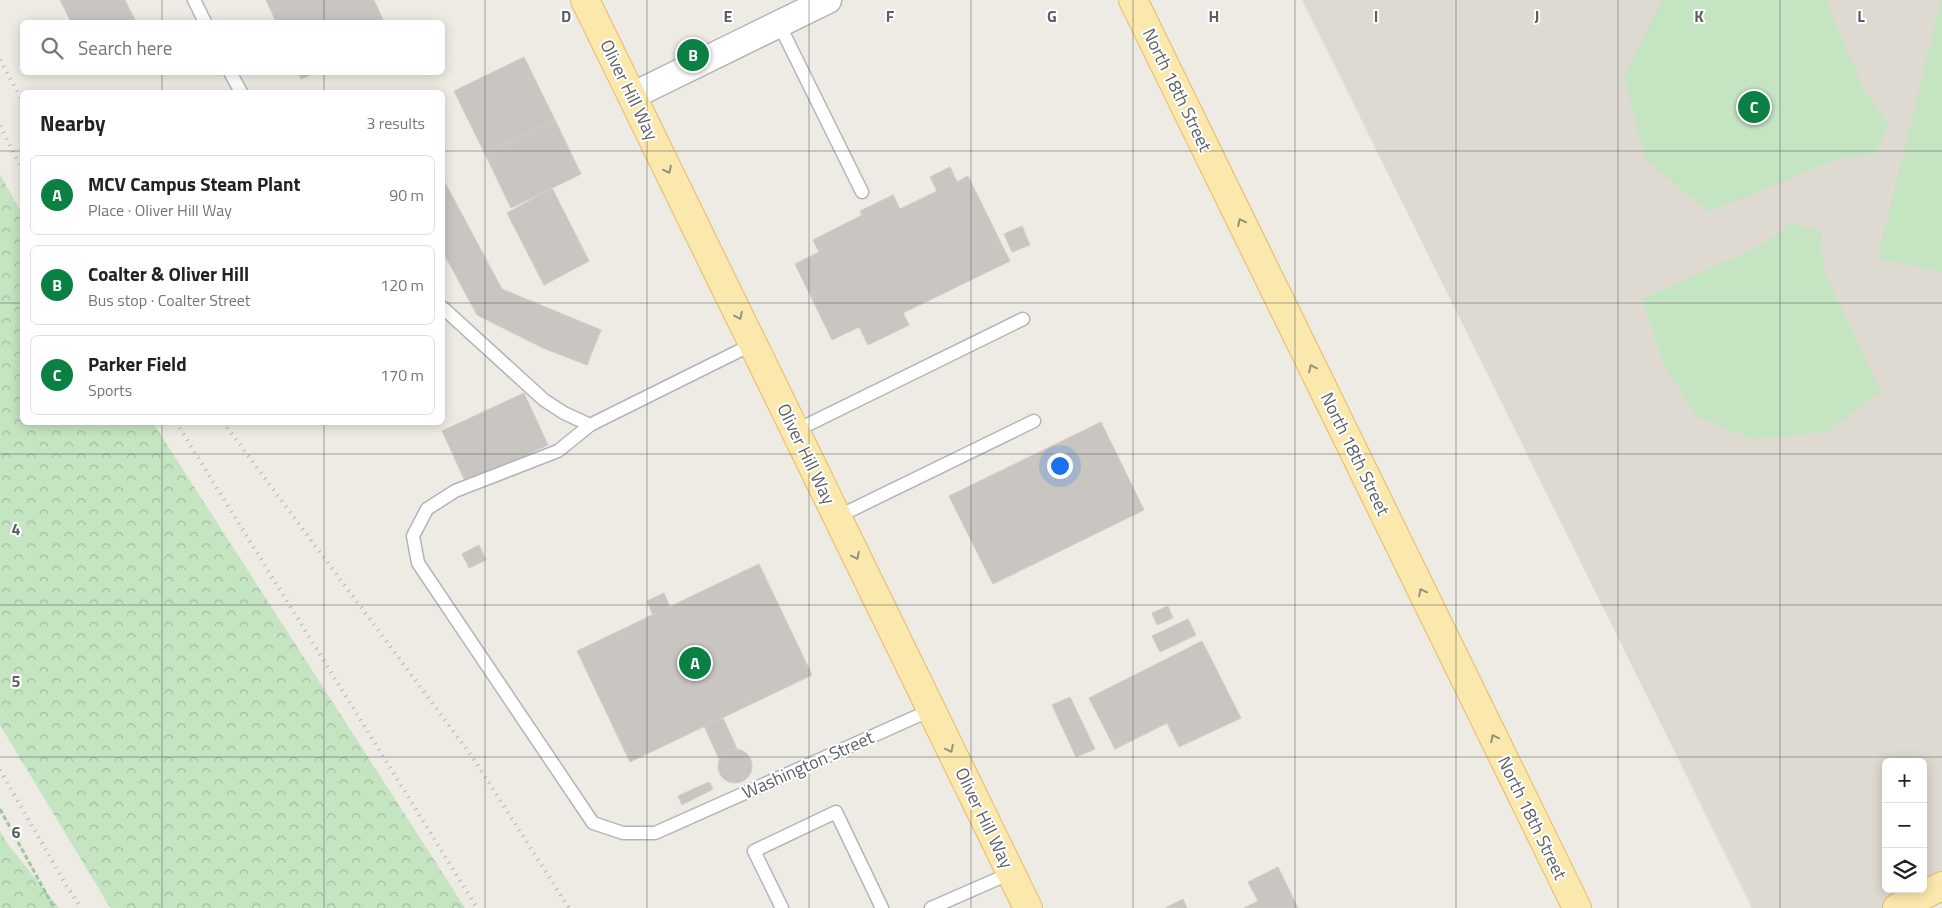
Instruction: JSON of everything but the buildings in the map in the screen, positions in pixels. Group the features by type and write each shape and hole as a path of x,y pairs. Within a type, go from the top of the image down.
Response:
{"main road":[{"name":"Oliver Hill Way","path":"585,0 1028,908"},
{"name":"North 18th Street","path":"1133,0 1576,908"},
{"path":"1897,908 1942,886"}],"street":[{"path":"632,96 828,0"}],"lane":[{"path":"194,0 204,20"},
{"path":"779,24 862,192"},
{"path":"232,75 240,90"},
{"path":"445,309 544,400 564,413 590,425"},
{"path":"795,431 1023,319"},
{"name":"Washington Street","path":"753,344 590,425 558,451 455,492 427,509 413,536 418,563 593,823 623,833 655,832 684,821 931,710"},
{"path":"837,517 1034,421"},
{"path":"782,908 754,851 836,812 882,908"},
{"path":"931,908 1011,873"}],"path":[{"path":"0,809 54,908"}],"shaded area":[{"path":"1302,0 1942,0 1942,886 1896,908 1752,908"}],"green space":[{"path":"1662,0 1826,0 1864,91 1889,124 1876,153 1840,158 1709,212 1645,159 1624,77"},
{"path":"1942,0 1942,272 1878,258"},
{"path":"0,174 20,210 20,425 154,425 465,908 111,908 0,725"},
{"path":"1791,223 1820,231 1824,270 1881,392 1827,432 1754,439 1697,417 1664,365 1642,299 1764,244"},
{"path":"0,831 7,843 59,908 0,908"}],"railway":[{"path":"0,60 20,96"},
{"path":"0,126 20,166"},
{"path":"178,425 477,908"},
{"path":"225,425 471,755 569,908"},
{"path":"0,770 81,908"}],"place":[{"name":"Coalter & Oliver Hill","path":"693,55"},
{"name":"Parker Field","path":"1754,107"},
{"name":"MCV Campus Steam Plant","path":"695,663"}]}
